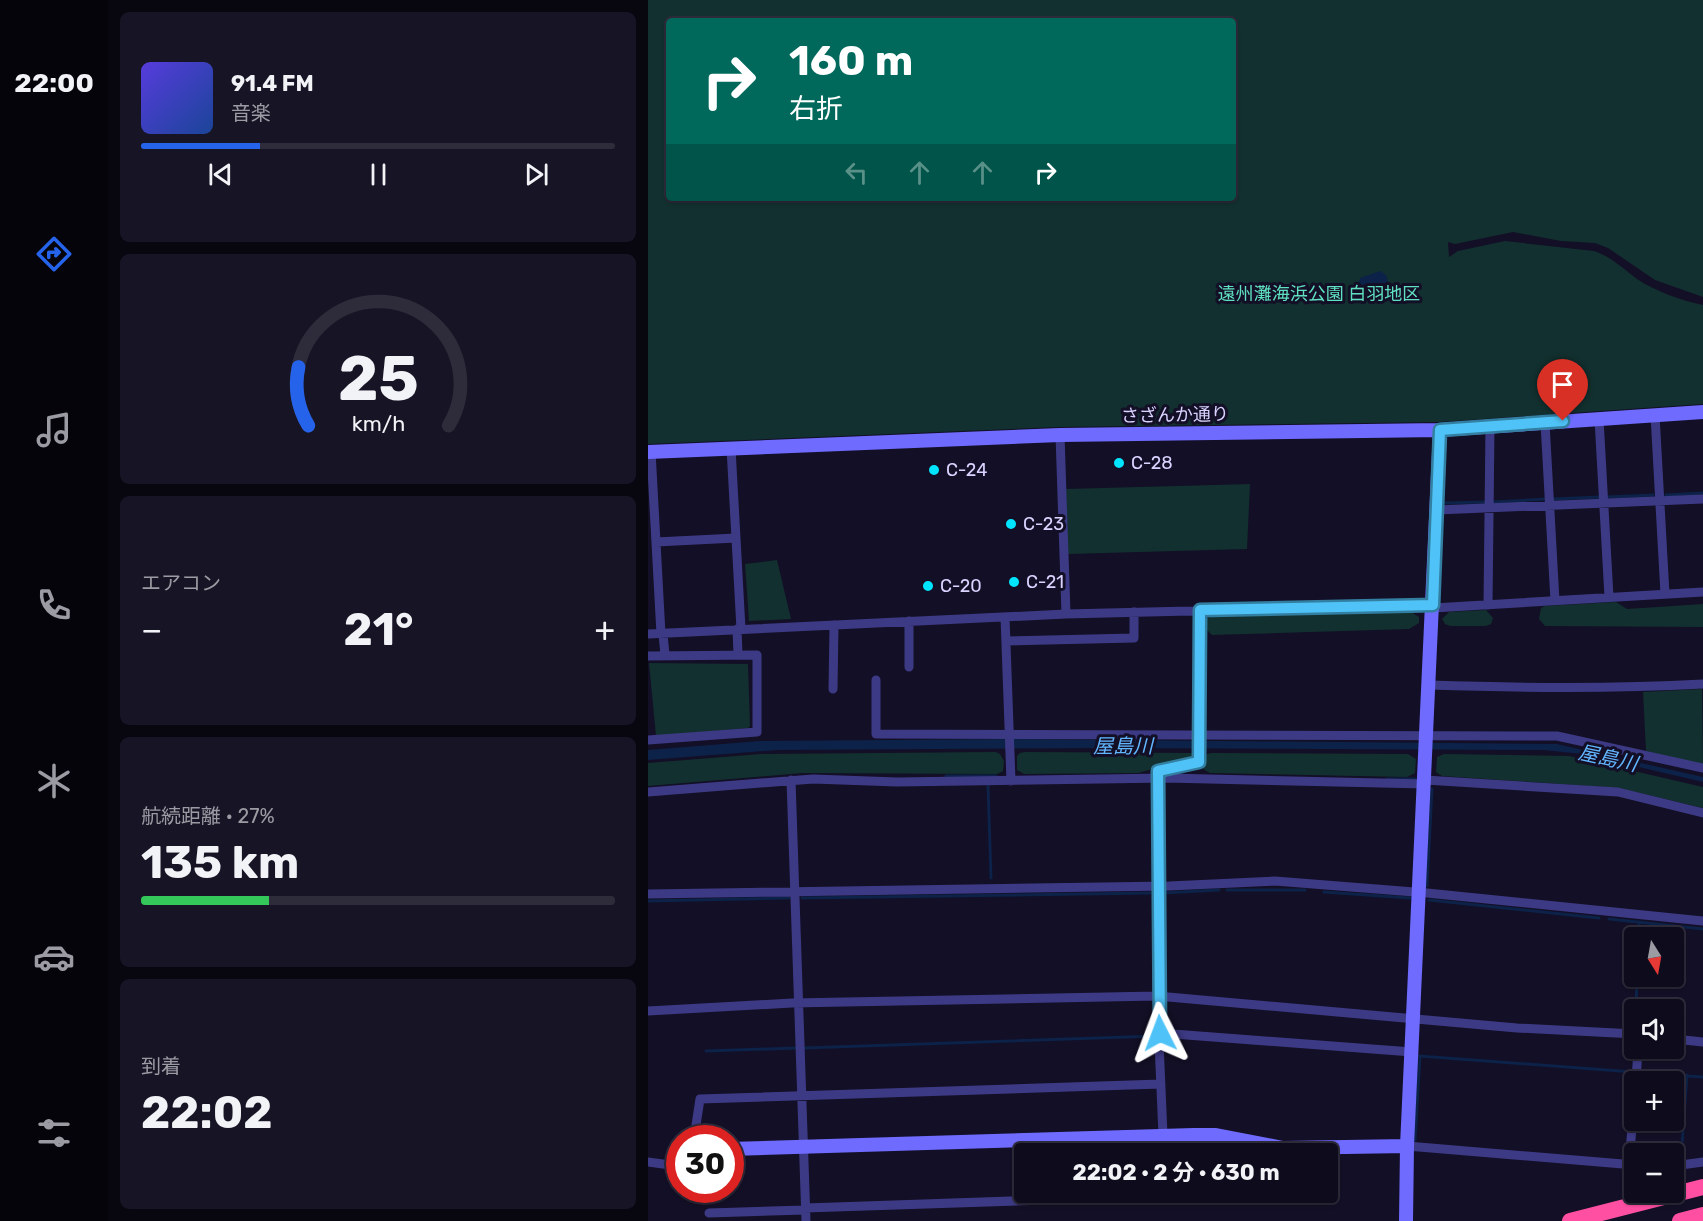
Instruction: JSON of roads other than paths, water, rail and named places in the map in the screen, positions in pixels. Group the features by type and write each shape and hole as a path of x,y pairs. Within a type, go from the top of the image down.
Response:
{"highway":[{"path":"1569,1221 1703,1187"},
{"path":"1680,1221 1703,1215"}],"street":[{"name":"さざんか通り","path":"649,451 1060,435 1440,430 1703,412"},
{"path":"1655,415 1665,594"},
{"path":"1599,419 1609,597"},
{"path":"1545,423 1555,601"},
{"path":"1488,605 1490,426"},
{"path":"1406,1221 1407,1146 1440,430"},
{"path":"1060,435 1066,614"},
{"path":"731,448 736,538 738,655"},
{"path":"649,451 665,655"},
{"path":"1437,510 1703,500"},
{"path":"656,542 736,538"},
{"path":"648,634 1005,616 1488,605 1703,592"},
{"path":"1163,1136 1157,996 1158,771 1199,762 1200,610"},
{"path":"1006,640 1134,638 1134,612"},
{"path":"1005,616 1011,781"},
{"path":"909,621 909,667"},
{"path":"833,689 834,625"},
{"path":"648,656 757,655 758,732 648,740"},
{"path":"876,680 876,734 1572,738 1703,768"},
{"path":"1429,685 1540,685 1588,689 1703,684"},
{"path":"648,792 791,780 1158,779 1425,782 1618,792 1703,813"},
{"path":"791,780 806,1221"},
{"path":"648,894 1157,886 1275,881 1420,892 1703,921"},
{"path":"648,1011 799,1003 1157,996 1517,1028 1624,1034"},
{"path":"1160,1033 1412,1052"},
{"path":"1684,1040 1703,1042"},
{"path":"696,1125 700,1099 1161,1084"},
{"path":"744,1149 1072,1138 1215,1136 1283,1148 1407,1146 1624,1163"},
{"path":"1072,1138 1072,1143"},
{"path":"648,1162 666,1164"},
{"path":"1684,1165 1703,1162"},
{"path":"709,1213 1014,1201"}],"water":[{"path":"1380,271 1386,275 1392,293 1385,299 1362,291 1358,285 1360,278"},
{"name":"屋島川","path":"1011,739 1557,744 1703,777 1703,782 1583,754 1543,750 1111,748 778,750 648,760 648,750 760,741"}],"waterway":[{"path":"1666,495 1703,493"},
{"path":"1607,497 1653,495"},
{"path":"1553,499 1599,497"},
{"path":"1493,502 1546,499"},
{"path":"1444,503 1485,502"},
{"path":"1167,773 1182,774"},
{"path":"946,776 996,776"},
{"path":"1387,779 1415,779"},
{"path":"988,785 991,878"},
{"path":"1427,886 1432,789"},
{"path":"1164,893 1219,890"},
{"path":"1227,890 1305,890"},
{"path":"1324,892 1410,898"},
{"path":"802,898 1150,893"},
{"path":"648,901 789,898"},
{"path":"1429,900 1599,918"},
{"path":"1609,919 1703,929"},
{"path":"1639,922 1639,927"},
{"path":"1636,999 1637,987"},
{"path":"803,1048 1157,1036"},
{"path":"706,1051 797,1048"},
{"path":"1419,1056 1624,1071"},
{"path":"1415,1140 1420,1056"},
{"path":"1682,1143 1687,1075"},
{"path":"1684,1076 1703,1077"}],"place":[{"name":"C-28","path":"1119,463"},
{"name":"C-24","path":"934,470"},
{"name":"C-23","path":"1011,524"},
{"name":"C-21","path":"1014,582"},
{"name":"C-20","path":"928,586"}],"park label":[{"name":"遠州灘海浜公園 白羽地区","path":"1319,294"}]}
